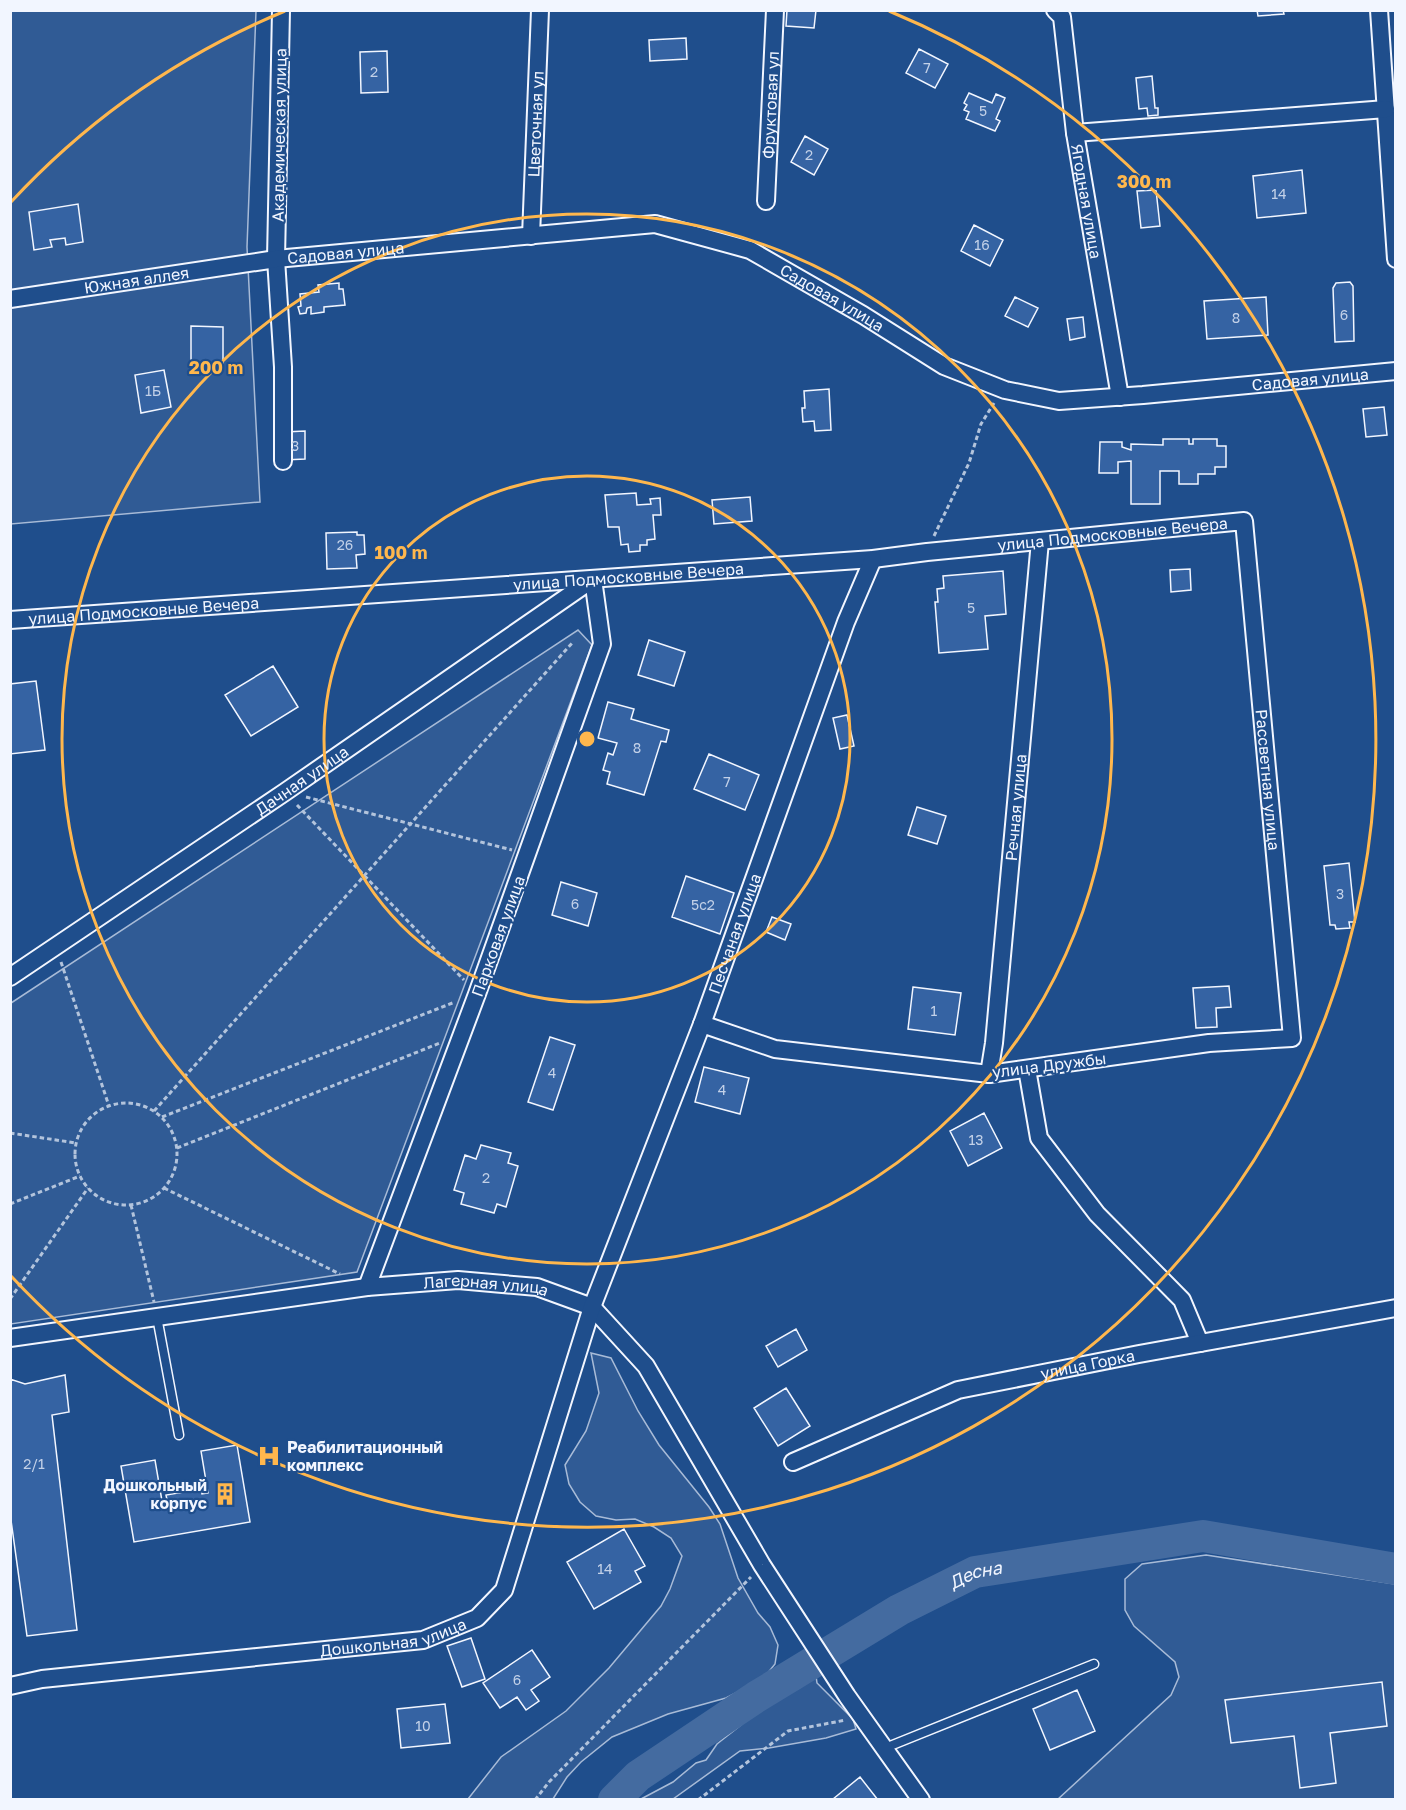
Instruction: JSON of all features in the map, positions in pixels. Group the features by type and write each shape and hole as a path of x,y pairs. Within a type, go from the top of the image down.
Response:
{"street":[{"name":"Академическая улица","path":"281,10 268,260 283,367 283,461"},
{"name":"Цветочная ул","path":"531,236 540,10"},
{"name":"Фруктовая ул","path":"766,201 775,10"},
{"path":"1379,10 1395,259"},
{"name":"Ягодная улица","path":"1060,12 1076,134 1120,397"},
{"path":"1076,134 1386,109"},
{"name":"Садовая улица","path":"268,260 655,224 750,250 864,315 944,366 1005,390 1059,400 1120,397 1395,371"},
{"name":"Южная аллея","path":"10,299 268,260"},
{"name":"улица Подмосковные Вечера","path":"10,620 873,559 1244,521"},
{"name":"Рассветная улица","path":"1244,521 1292,1038"},
{"name":"Речная улица","path":"989,1074 994,1042 1040,541"},
{"name":"Песчаная улица","path":"592,1307 702,1024 846,622 873,559"},
{"name":"Дачная улица","path":"10,977 285,792 593,579"},
{"name":"Парковая улица","path":"367,1287 477,994 602,644 593,579"},
{"name":"улица Дружбы","path":"702,1024 775,1049 989,1074 1209,1043 1292,1038"},
{"path":"1027,1069 1040,1138 1097,1214 1182,1300 1200,1343"},
{"name":"Лагерная улица","path":"10,1338 367,1287 458,1280 537,1287 592,1307 646,1366 762,1565 861,1714"},
{"name":"Дошкольная улица","path":"10,1686 42,1679 423,1640 477,1618 504,1590 592,1307"},
{"name":"улица Горка","path":"793,1462 958,1390 1395,1308"},
{"path":"861,1714 921,1800"}],"lane":[{"path":"157,1317 179,1435"},
{"path":"885,1748 1094,1664"}],"path":[{"path":"927,552 969,463 981,424 990,407 1005,390"},
{"path":"154,1111 573,642"},
{"path":"285,792 528,854"},
{"path":"162,1117 477,994 285,792"},
{"path":"56,947 109,1106"},
{"path":"177,1148 460,1035"},
{"path":"124,1102 140,1104 154,1111 162,1117 172,1132 177,1148 175,1170 164,1188 149,1200 131,1205 115,1204 100,1198 88,1188 80,1176 75,1160 76,1143 83,1127 94,1114 109,1106 124,1102"},
{"path":"10,1133 76,1143"},
{"path":"10,1204 80,1176"},
{"path":"10,1299 88,1188"},
{"path":"164,1188 367,1287"},
{"path":"131,1205 157,1317"},
{"path":"535,1800 549,1782 762,1565"},
{"path":"698,1800 788,1731 838,1722 861,1714"}],"shaded area":[{"path":"11,11 256,11 247,247 260,502 11,524"},
{"path":"578,630 592,645 357,1272 11,1324 11,1003"},
{"path":"591,1353 611,1358 638,1411 659,1445 720,1524 738,1578 758,1613 770,1627 778,1645 775,1664 763,1679 726,1698 668,1714 612,1737 581,1762 567,1777 553,1799 468,1799 501,1757 566,1711 609,1668 661,1606 682,1556 671,1538 654,1527 635,1519 616,1520 596,1516 580,1502 569,1484 565,1465 586,1431 599,1393"},
{"path":"1206,1555 1395,1584 1395,1799 1057,1800 1171,1695 1179,1677 1175,1662 1134,1626 1125,1610 1125,1579 1142,1564"},
{"path":"816,1676 817,1683 853,1719 856,1729 826,1738 740,1751 673,1799 641,1799 673,1782 696,1763 706,1760 717,1744 762,1705 799,1688"}],"building":[{"path":"787,10 816,10 814,28 786,26"},
{"path":"1257,10 1283,10 1284,14 1258,16"},
{"path":"686,38 687,59 650,61 649,40"},
{"path":"919,49 948,64 935,88 906,73"},
{"path":"387,51 388,92 361,93 360,52"},
{"path":"1152,76 1155,108 1158,108 1158,115 1148,116 1147,108 1139,109 1136,78"},
{"path":"969,93 992,103 996,94 1005,98 996,119 1000,121 995,131 966,119 969,112 964,110 967,105 964,103"},
{"path":"805,136 828,149 814,175 791,162"},
{"path":"1302,170 1306,213 1257,218 1253,176"},
{"path":"1156,190 1160,226 1141,228 1137,191"},
{"path":"78,204 83,242 66,245 65,238 50,240 52,247 34,250 29,212"},
{"path":"974,225 1003,240 990,266 961,251"},
{"path":"1350,282 1353,286 1354,341 1335,342 1333,288 1336,283"},
{"path":"339,283 339,289 343,289 345,305 324,307 324,312 311,314 311,307 307,308 306,313 300,314 298,307 301,306 300,294 319,292 318,285"},
{"path":"1015,297 1038,308 1028,327 1005,316"},
{"path":"1266,297 1268,335 1207,339 1204,301"},
{"path":"1083,317 1085,337 1070,340 1067,319"},
{"path":"191,326 223,327 223,367 191,367"},
{"path":"164,370 171,407 141,413 135,375"},
{"path":"829,389 831,430 815,431 814,421 803,422 804,391"},
{"path":"1384,407 1387,435 1366,437 1363,409"},
{"path":"305,431 305,459 284,460 284,432"},
{"path":"1163,439 1189,439 1189,444 1193,444 1193,439 1217,439 1217,446 1226,446 1226,467 1215,467 1215,474 1198,474 1198,484 1179,484 1179,471 1160,471 1160,504 1131,504 1131,461 1118,462 1118,473 1099,473 1100,442 1122,442 1122,447 1131,450 1131,444 1163,445"},
{"path":"636,493 637,505 651,504 650,499 660,498 661,515 653,515 655,539 647,540 647,545 640,545 640,551 629,552 628,544 621,545 619,527 608,527 605,495"},
{"path":"750,497 752,521 714,524 712,500"},
{"path":"357,532 357,535 364,535 365,554 356,555 357,568 327,569 326,533"},
{"path":"1190,569 1191,590 1171,592 1170,570"},
{"path":"1003,571 1006,614 985,616 988,649 939,653 935,602 938,602 937,589 944,588 943,576"},
{"path":"649,640 685,652 674,686 638,675"},
{"path":"273,666 298,707 251,736 225,695"},
{"path":"36,681 45,750 10,754 10,684"},
{"path":"608,702 634,709 631,719 669,730 666,742 661,741 644,795 607,784 610,772 603,770 608,753 613,755 617,743 598,738"},
{"path":"847,715 854,746 840,749 833,718"},
{"path":"709,754 759,775 745,810 694,789"},
{"path":"917,807 946,816 937,844 908,835"},
{"path":"1349,863 1355,922 1349,922 1350,928 1336,929 1335,925 1330,925 1324,866"},
{"path":"686,876 734,893 720,934 672,917"},
{"path":"561,882 597,893 588,926 552,915"},
{"path":"772,917 791,924 785,940 766,932"},
{"path":"1229,986 1231,1007 1216,1008 1217,1027 1196,1028 1193,988"},
{"path":"913,987 961,993 955,1035 908,1029"},
{"path":"550,1037 575,1045 553,1110 528,1102"},
{"path":"704,1067 749,1078 740,1114 695,1102"},
{"path":"984,1113 1002,1148 968,1166 950,1131"},
{"path":"481,1145 511,1153 508,1163 518,1166 506,1207 497,1204 494,1213 461,1204 464,1193 454,1190 465,1155 476,1159"},
{"path":"796,1329 807,1350 778,1367 766,1346"},
{"path":"65,1375 69,1412 52,1415 77,1630 27,1636 10,1513 10,1379 25,1384"},
{"path":"786,1388 810,1426 778,1446 754,1408"},
{"name":"Дошкольный корпус","path":"237,1445 250,1522 134,1542 121,1466 155,1460 162,1501 167,1500 166,1495 201,1489 202,1494 208,1493 201,1451"},
{"path":"624,1529 645,1566 635,1571 641,1582 594,1609 567,1562"},
{"path":"471,1638 485,1679 462,1687 447,1646"},
{"path":"532,1650 550,1677 531,1690 539,1701 526,1710 517,1697 500,1708 483,1683"},
{"path":"1382,1682 1387,1726 1330,1733 1336,1783 1300,1788 1294,1736 1231,1743 1225,1700"},
{"path":"1077,1690 1095,1731 1050,1750 1033,1709"},
{"path":"445,1704 450,1743 401,1748 397,1709"},
{"path":"860,1777 878,1800 833,1800 833,1799"}],"waterway":[{"name":"Десна","path":"614,1800 638,1776 756,1697 899,1610 975,1572 1203,1536 1396,1569"}],"place":[{"name":"Реабилитационный комплекс","path":"269,1456"},
{"name":"Дошкольный корпус","path":"225,1494"}]}
